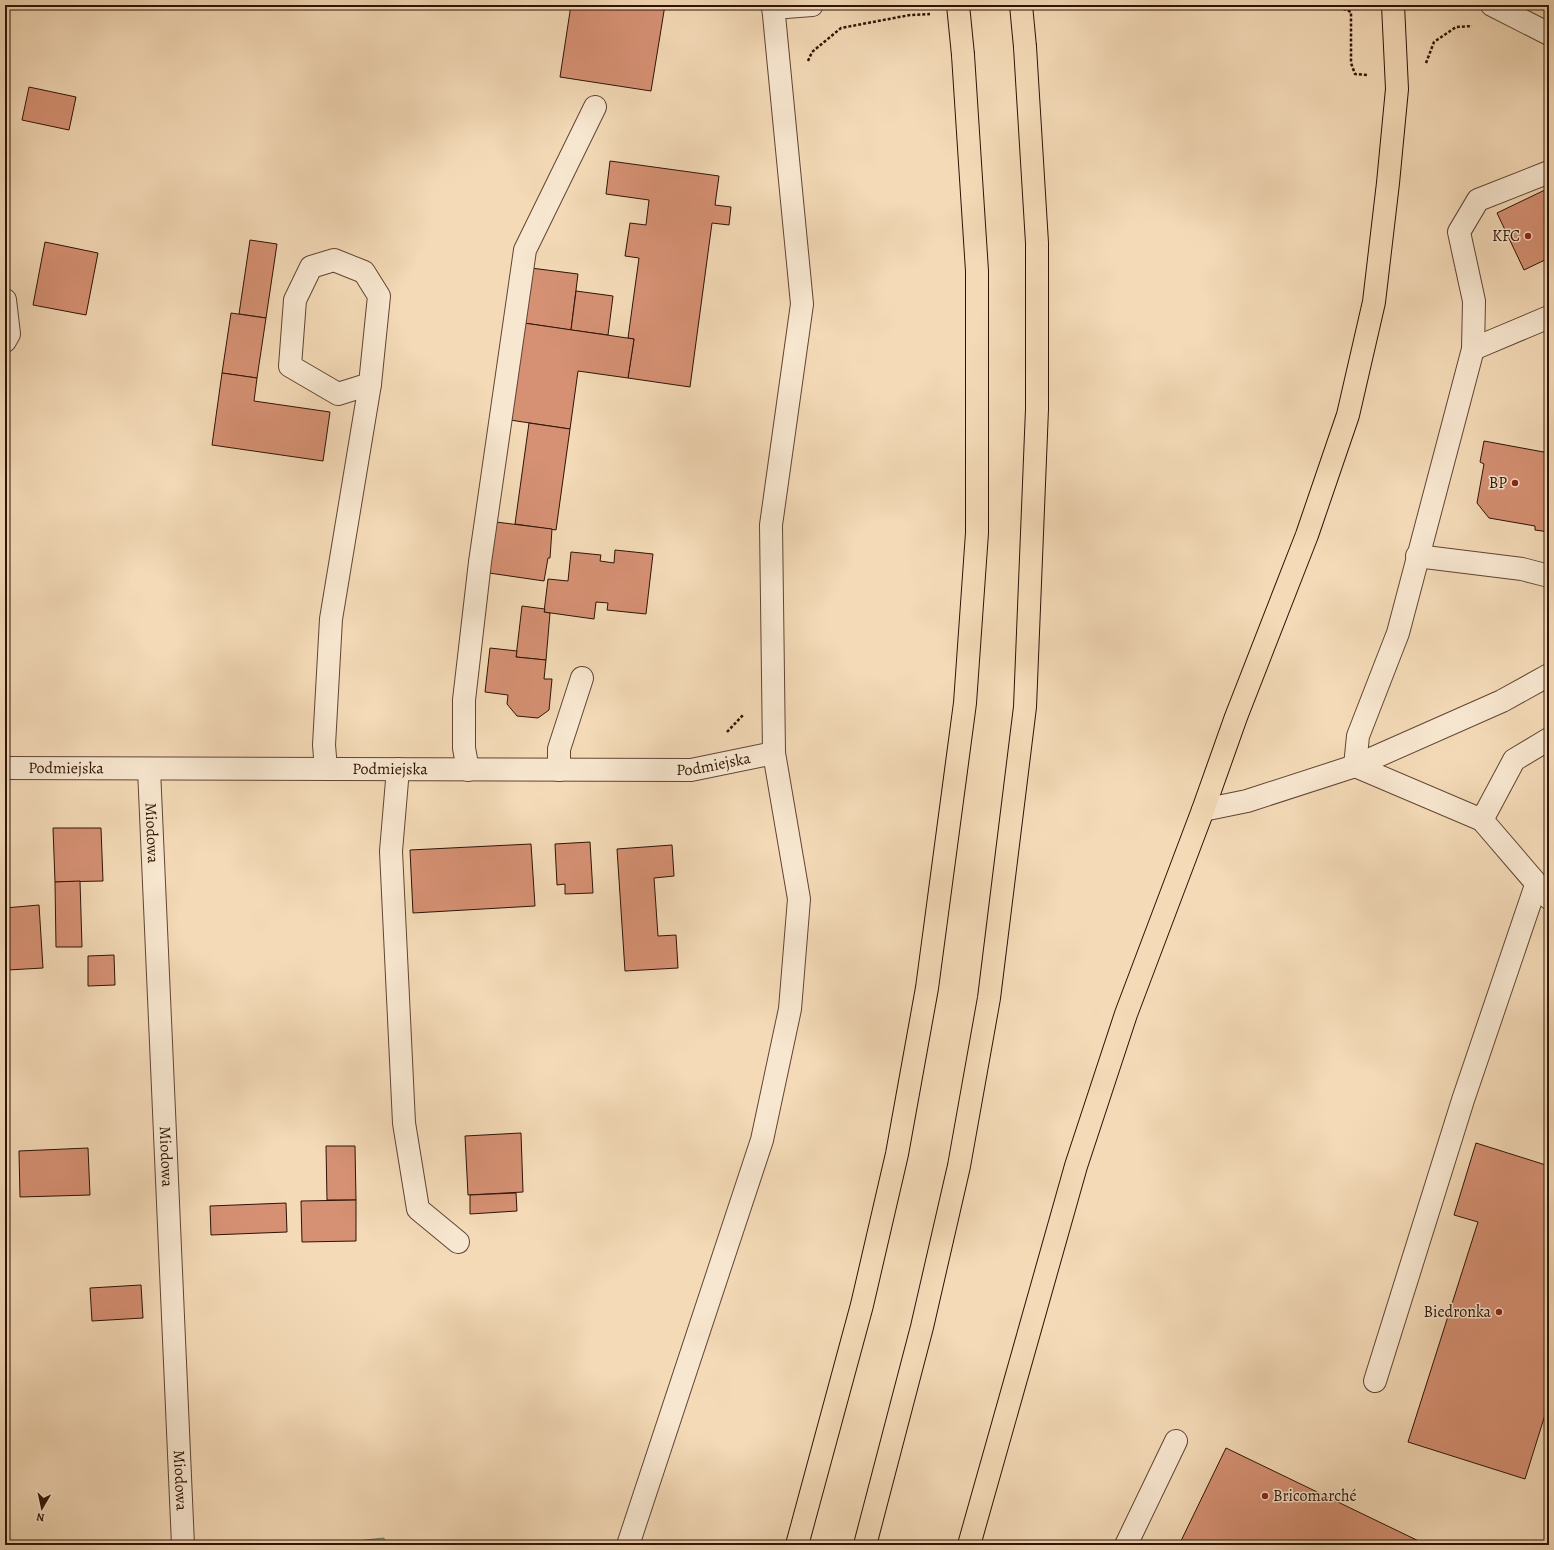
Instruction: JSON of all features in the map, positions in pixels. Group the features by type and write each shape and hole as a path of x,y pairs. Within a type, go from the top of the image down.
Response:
{"highway":[{"path":"797,1545 862,1305 897,1154 927,988 965,703 977,533 977,271 963,55 958,5"},
{"path":"865,1545 922,1327 959,1166 989,998 1025,706 1037,417 1037,243 1021,5"},
{"path":"969,1545 1076,1166 1126,1014 1203,810 1236,717 1307,534 1348,415 1374,302 1388,183 1397,89 1393,5"}],"street":[{"path":"628,1545 762,1140 790,1009 798,899 774,753 771,525 802,304 773,6 812,5"},
{"path":"1492,5 1549,34"},
{"path":"468,770 464,748 464,700 480,562 525,250 595,107"},
{"path":"1354,766 1358,736 1398,633 1417,556 1473,349 1474,300 1459,232 1478,200 1549,172"},
{"path":"326,769 324,744 331,619 370,384 379,296 364,272 334,260 310,268 295,300 290,366 338,394 370,384"},
{"path":"5,300 9,334 5,341"},
{"path":"1473,349 1549,317"},
{"path":"1417,556 1522,569 1549,576"},
{"path":"1203,810 1247,801 1354,766 1502,701 1549,675"},
{"path":"559,770 559,749 582,678"},
{"path":"1482,820 1514,760 1549,739"},
{"name":"Podmiejska","path":"5,768 691,770 774,753"},
{"path":"1354,766 1482,820 1542,892 1463,1100 1376,1381"},
{"name":"Miodowa","path":"149,768 183,1545"},
{"path":"398,769 390,851 404,1123 418,1209 458,1242"},
{"path":"1126,1545 1176,1441"}],"path":[{"path":"1044,7 1084,5"},
{"path":"807,64 812,52 841,28 910,15 933,14"},
{"path":"726,733 745,713"}],"shaded area":[{"path":"384,1538 385,1545 320,1545"}],"building":[{"path":"571,5 665,5 651,91 560,77"},
{"path":"29,87 76,97 69,130 22,120"},
{"path":"610,161 719,176 715,205 731,207 729,225 712,223 690,387 628,378 634,339 628,338 639,258 625,256 630,223 646,225 649,200 606,194"},
{"name":"KFC","path":"1549,188 1549,258 1524,270 1497,213"},
{"path":"250,240 277,244 266,318 239,314"},
{"path":"45,242 98,253 86,315 33,305"},
{"path":"531,268 578,274 571,330 524,323"},
{"path":"576,291 613,296 608,335 571,330"},
{"path":"231,313 266,318 257,378 222,373"},
{"path":"524,323 634,339 628,378 578,371 570,429 510,420"},
{"path":"222,373 257,378 254,401 330,412 323,461 212,445"},
{"path":"529,423 570,429 556,530 515,524"},
{"name":"BP","path":"1484,441 1549,453 1549,532 1535,530 1535,526 1489,518 1477,503 1484,464 1480,462"},
{"path":"496,522 552,529 550,558 548,558 544,581 489,573"},
{"path":"615,550 653,554 646,614 607,610 608,603 596,602 594,619 544,612 548,579 568,581 571,552 601,555 600,561 614,563"},
{"path":"522,606 545,609 544,612 550,613 546,660 516,657"},
{"path":"490,648 517,651 516,657 546,660 544,679 552,679 549,710 538,718 517,716 507,704 508,695 485,692"},
{"path":"53,828 101,828 103,881 55,882"},
{"path":"590,842 593,893 565,894 565,884 557,885 555,844"},
{"path":"531,844 535,906 413,913 410,850"},
{"path":"672,845 674,876 654,878 658,936 676,935 678,968 625,971 617,849"},
{"path":"80,881 82,947 56,947 55,882"},
{"path":"39,905 43,968 8,970 5,908"},
{"path":"114,955 115,985 88,986 88,956"},
{"path":"521,1133 523,1192 468,1195 465,1136"},
{"name":"Biedronka","path":"1476,1143 1549,1166 1549,1402 1525,1479 1408,1442 1478,1222 1454,1215"},
{"path":"326,1146 355,1146 356,1200 327,1200"},
{"path":"88,1148 90,1195 20,1197 19,1151"},
{"path":"516,1193 517,1211 470,1214 470,1195"},
{"path":"356,1200 356,1241 302,1242 301,1201"},
{"path":"286,1203 287,1232 211,1235 210,1206"},
{"path":"141,1285 143,1318 92,1321 90,1288"},
{"name":"Bricomarché","path":"1226,1448 1427,1545 1179,1545"}],"place":[{"name":"KFC","path":"1528,236"},
{"name":"BP","path":"1515,483"},
{"name":"Biedronka","path":"1499,1312"},
{"name":"Bricomarché","path":"1265,1496"}]}
